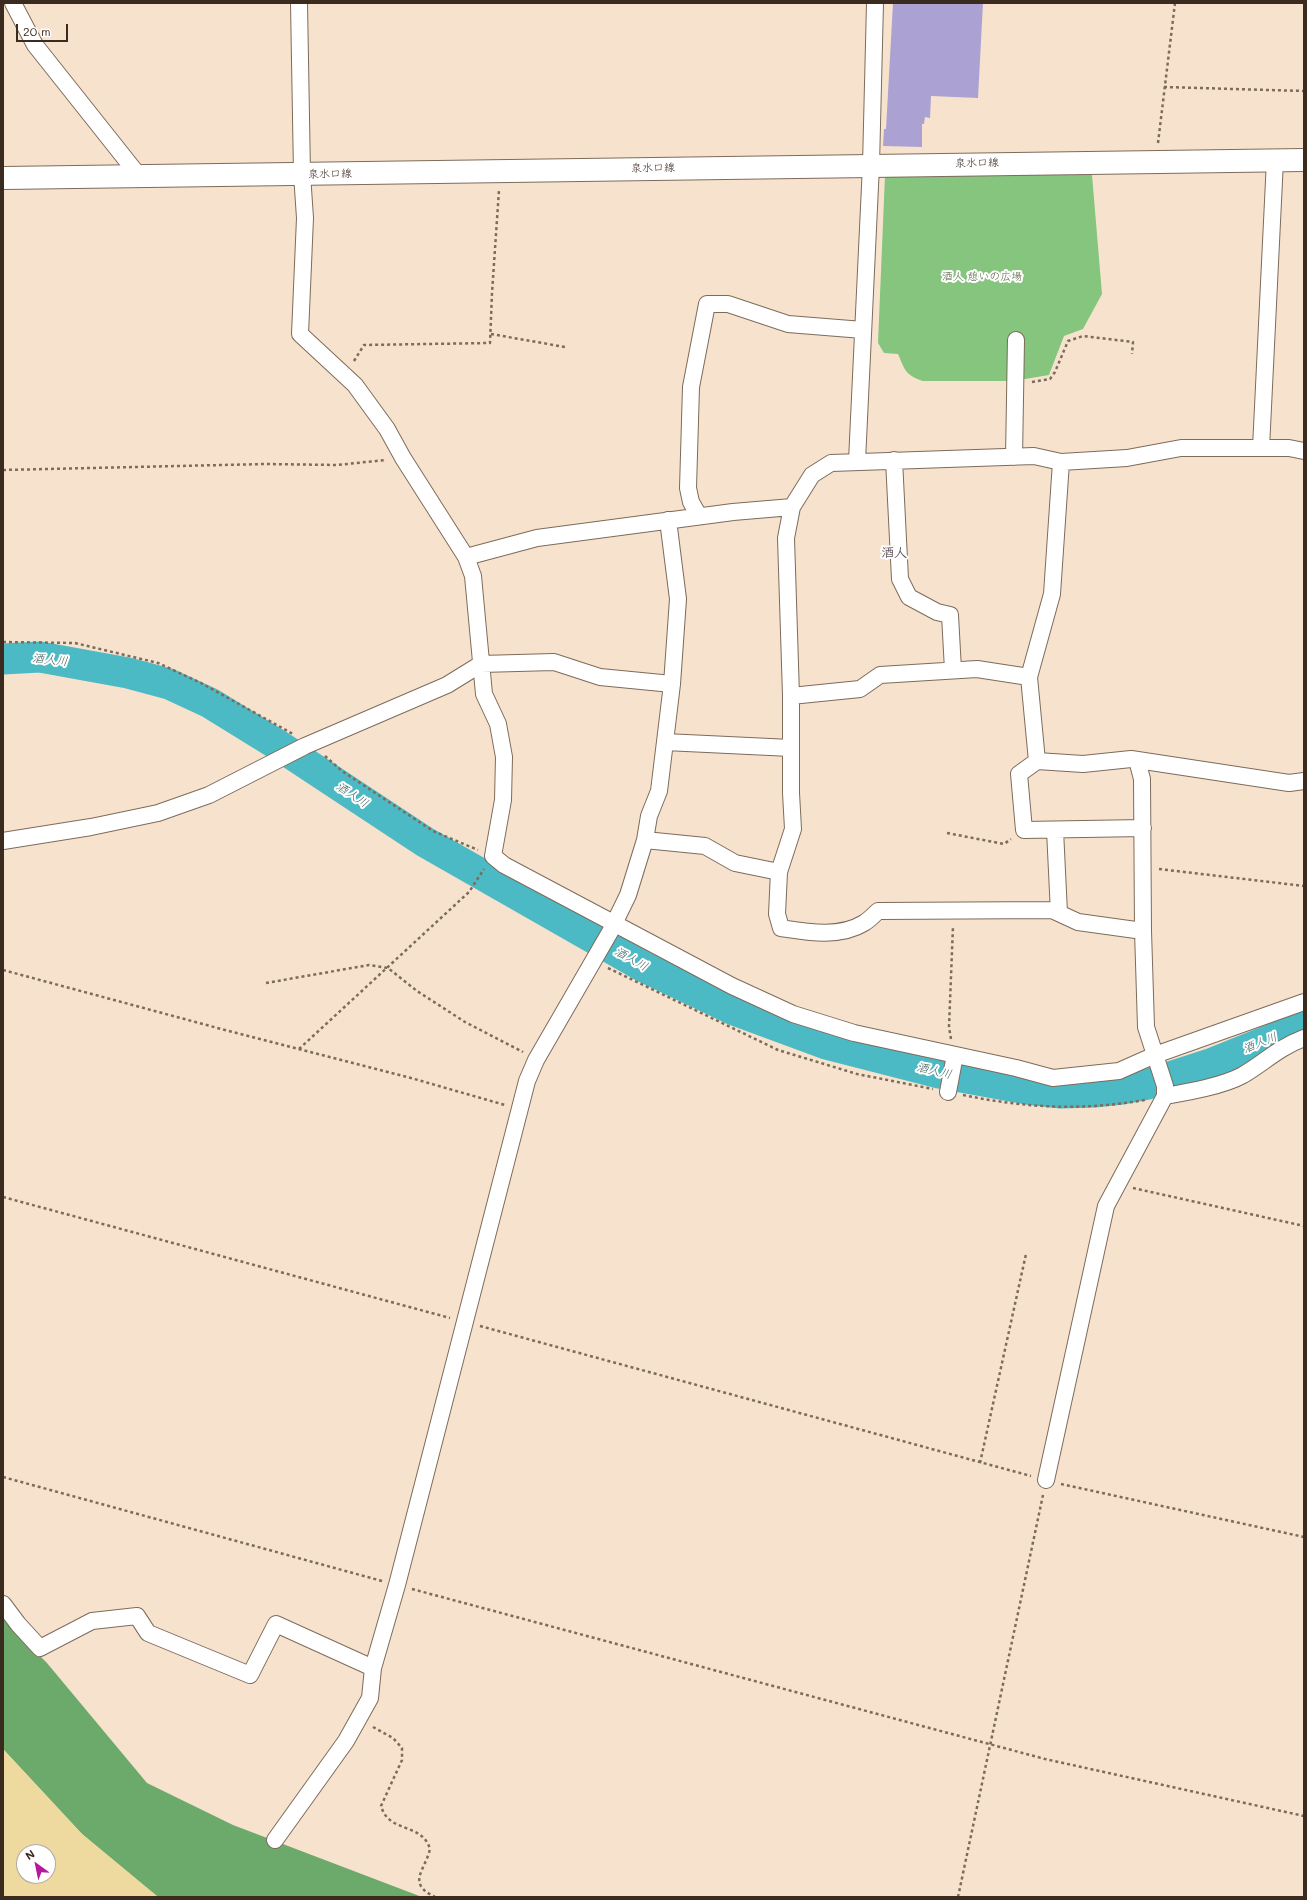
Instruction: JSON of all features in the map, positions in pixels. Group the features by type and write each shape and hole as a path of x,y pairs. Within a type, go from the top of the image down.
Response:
{"main road":[{"name":"泉水口線","path":"3,178 1304,160"}],"street":[{"path":"13,3 34,45 139,176"},
{"path":"299,3 302,174 305,218 300,334 355,385 387,429 403,458 466,557 473,576 484,694 498,724 504,757 503,800 493,856 504,865 732,986 793,1014 854,1033 1016,1068 1053,1078 1119,1071 1155,1056 1304,1002"},
{"path":"857,461 871,165 875,3"},
{"path":"1261,448 1275,160"},
{"path":"699,516 691,502 688,488 691,387 706,304 728,304 788,324 863,330"},
{"path":"1014,457 1016,340"},
{"path":"1143,931 1078,922 1052,910 878,911 864,923 843,930 812,933 781,928 777,914 779,872 793,829 786,538 792,507 812,475 831,463 1034,456 1062,462 1127,458 1181,448 1289,448 1304,451"},
{"path":"894,460 900,579 909,597 937,612 950,615 953,670"},
{"path":"1036,761 1028,677 1052,594 1062,462"},
{"path":"466,557 537,538 699,516 792,507"},
{"path":"275,1840 346,1741 370,1698 373,1668 398,1585 527,1080 536,1060 615,923 628,895 645,840 649,816 659,791 672,684 678,599 668,520"},
{"path":"3,841 91,827 158,813 209,795 311,744 447,685 481,664 554,662 600,678 672,684"},
{"path":"791,696 860,690 880,675 977,669 1028,677"},
{"path":"665,742 791,748"},
{"path":"1142,828 1024,830 1019,774 1036,761 1083,764 1131,759 1289,784 1304,781"},
{"path":"1046,1480 1098,1235 1106,1206 1165,1096 1165,1086 1146,1027 1143,931 1142,779 1138,760"},
{"path":"1055,830 1059,914"},
{"path":"645,840 705,846 735,863 779,872"},
{"path":"1165,1096 1198,1090 1242,1075 1290,1044 1304,1038"},
{"path":"948,1092 955,1055"},
{"path":"3,1604 18,1624 40,1648 92,1621 137,1616 148,1634 250,1675 276,1624 373,1668"}],"path":[{"path":"1156,161 1175,3"},
{"path":"1164,87 1304,91"},
{"path":"345,375 364,345 490,343 500,171"},
{"path":"491,334 565,346"},
{"path":"1016,383 1050,380 1068,341 1083,336 1133,342 1132,354"},
{"path":"3,470 266,464 337,465 403,458"},
{"path":"3,642 75,643 158,663 201,684 311,744 342,771 433,831 493,856 469,892 299,1049"},
{"path":"946,833 1004,844 1024,830"},
{"path":"1143,866 1304,886"},
{"path":"954,910 949,1027 955,1055"},
{"path":"593,961 778,1050 857,1074 1022,1105 1065,1108 1112,1106 1165,1096"},
{"path":"266,983 369,965 388,968 417,991 465,1022 536,1060"},
{"path":"3,970 411,1078 519,1109"},
{"path":"1116,1185 1304,1226"},
{"path":"3,1197 980,1463 1046,1480 1304,1537"},
{"path":"980,1463 1026,1254"},
{"path":"3,1477 990,1744 1304,1816"},
{"path":"958,1897 1046,1480"},
{"path":"358,1719 393,1738 402,1748 402,1760 381,1806 388,1819 420,1834 425,1837 428,1842 430,1849 418,1876 418,1882 426,1893 435,1897"}],"green space":[{"name":"酒人 憩いの広場","path":"885,175 1092,175 1102,294 1083,329 1064,336 1049,375 1013,381 923,381 912,376 906,371 898,354 884,353 878,343"},
{"path":"3,1614 14,1630 47,1663 147,1783 233,1825 422,1897 158,1897 82,1834 3,1749"}],"sand":[{"path":"3,1749 82,1834 158,1897 3,1897"}],"building":[{"path":"893,3 983,3 978,98 931,96 930,118 925,117 924,124 922,124 922,147 883,146 884,129 886,129"}],"waterway":[{"name":"酒人川","path":"3,659 40,657 128,673 169,684 210,703 278,745 425,842 644,967 734,1010 826,1044 939,1073 1027,1089 1061,1093 1094,1092 1148,1084 1210,1064 1304,1026"}],"district":[{"name":"酒人","path":"894,553"}]}
